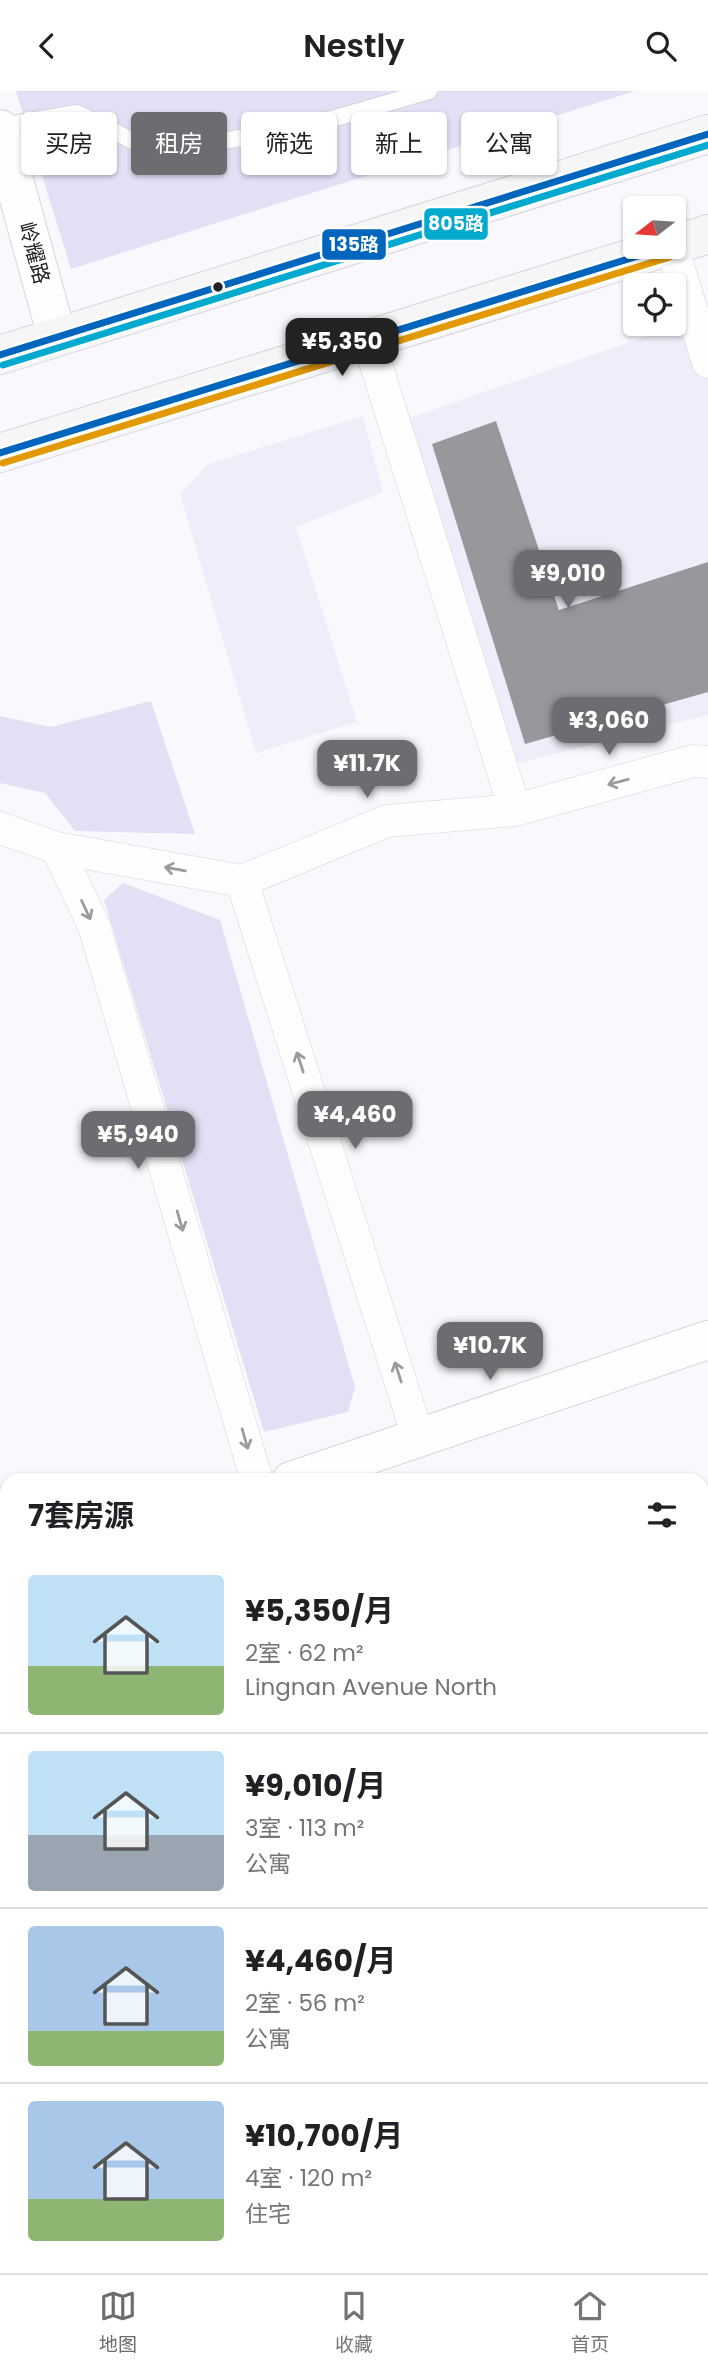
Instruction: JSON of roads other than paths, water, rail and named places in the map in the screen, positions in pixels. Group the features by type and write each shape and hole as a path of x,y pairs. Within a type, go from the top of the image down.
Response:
{"main road":[{"path":"0,355 708,134"},
{"path":"686,242 708,234"},
{"path":"0,453 628,259"}],"street":[{"name":"岭耀路","path":"0,127 57,337"},
{"path":"677,259 708,362"},
{"path":"368,339 515,810"},
{"path":"0,828 57,848 242,881 387,821 515,810 693,761 708,762"},
{"path":"57,848 94,926 255,1473"},
{"path":"242,881 418,1437"},
{"path":"314,1473 708,1340"}],"lane":[{"path":"0,127 77,113 157,153 311,125 429,91"}]}
